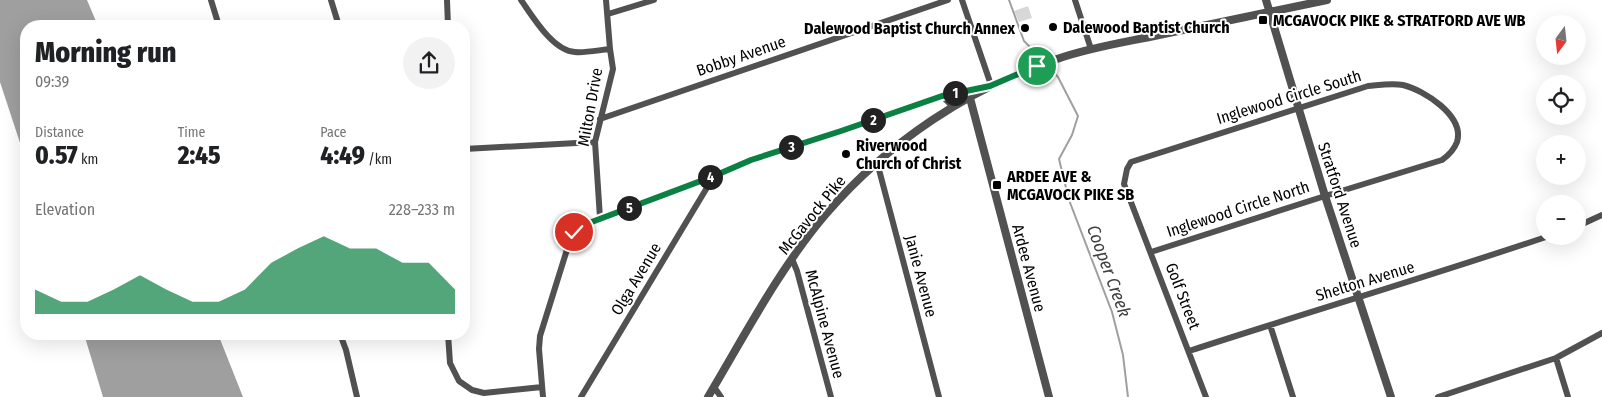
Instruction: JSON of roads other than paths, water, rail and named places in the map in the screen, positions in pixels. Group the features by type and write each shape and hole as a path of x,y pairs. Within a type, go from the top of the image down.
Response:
{"street":[{"path":"211,0 217,20"},
{"path":"331,0 337,20"},
{"path":"447,0 448,20"},
{"path":"521,0 550,38 565,51 610,50"},
{"name":"Milton Drive","path":"600,218 595,142 613,69 606,0"},
{"path":"608,14 654,0"},
{"name":"Bobby Avenue","path":"600,119 948,0"},
{"path":"543,397 540,336 574,232 581,226 600,218 714,176 751,160 942,96 990,86 962,0"},
{"path":"1075,0 1091,49"},
{"name":"Stratford Avenue","path":"1266,0 1325,196 1391,397"},
{"name":"McGavock Pike","path":"708,397 792,259 826,214 877,162 920,128 952,106 990,86 1037,66 1091,49 1327,0"},
{"name":"Inglewood Circle South","path":"1125,177 1131,162 1368,86 1403,85 1429,96 1452,118 1457,130"},
{"name":"Ardee Avenue","path":"964,90 970,98 1049,397"},
{"path":"942,96 952,106"},
{"name":"Inglewood Circle North","path":"1151,252 1442,160 1453,151 1457,141 1457,130"},
{"path":"470,149 595,142"},
{"name":"Janie Avenue","path":"877,162 939,397"},
{"name":"Olga Avenue","path":"581,397 714,176"},
{"name":"Golf Street","path":"1125,177 1124,184 1206,397"},
{"path":"1586,222 1602,215"},
{"name":"Shelton Avenue","path":"1189,351 1358,296 1468,264 1536,240"},
{"name":"McAlpine Avenue","path":"792,259 797,271 831,397"},
{"path":"1270,325 1293,397"},
{"path":"1438,397 1556,358 1602,333"},
{"path":"342,340 357,397"},
{"path":"448,340 450,363 459,381 472,390 484,393 542,387"},
{"path":"1556,358 1568,397"},
{"path":"714,387 722,397"}],"waterway":[{"name":"Cooper Creek","path":"1009,0 1024,41 1043,60"},
{"name":"Cooper Creek","path":"1048,66 1058,77 1078,116 1072,135 1059,159 1069,200 1112,312 1123,355 1128,397"}],"place":[{"name":"MCGAVOCK PIKE & STRATFORD AVE WB","path":"1263,20"},
{"name":"Dalewood Baptist Church","path":"1053,27"},
{"name":"Dalewood Baptist Church Annex","path":"1025,28"},
{"name":"Riverwood Church of Christ","path":"846,154"},
{"name":"ARDEE AVE & MCGAVOCK PIKE SB","path":"997,185"}]}
